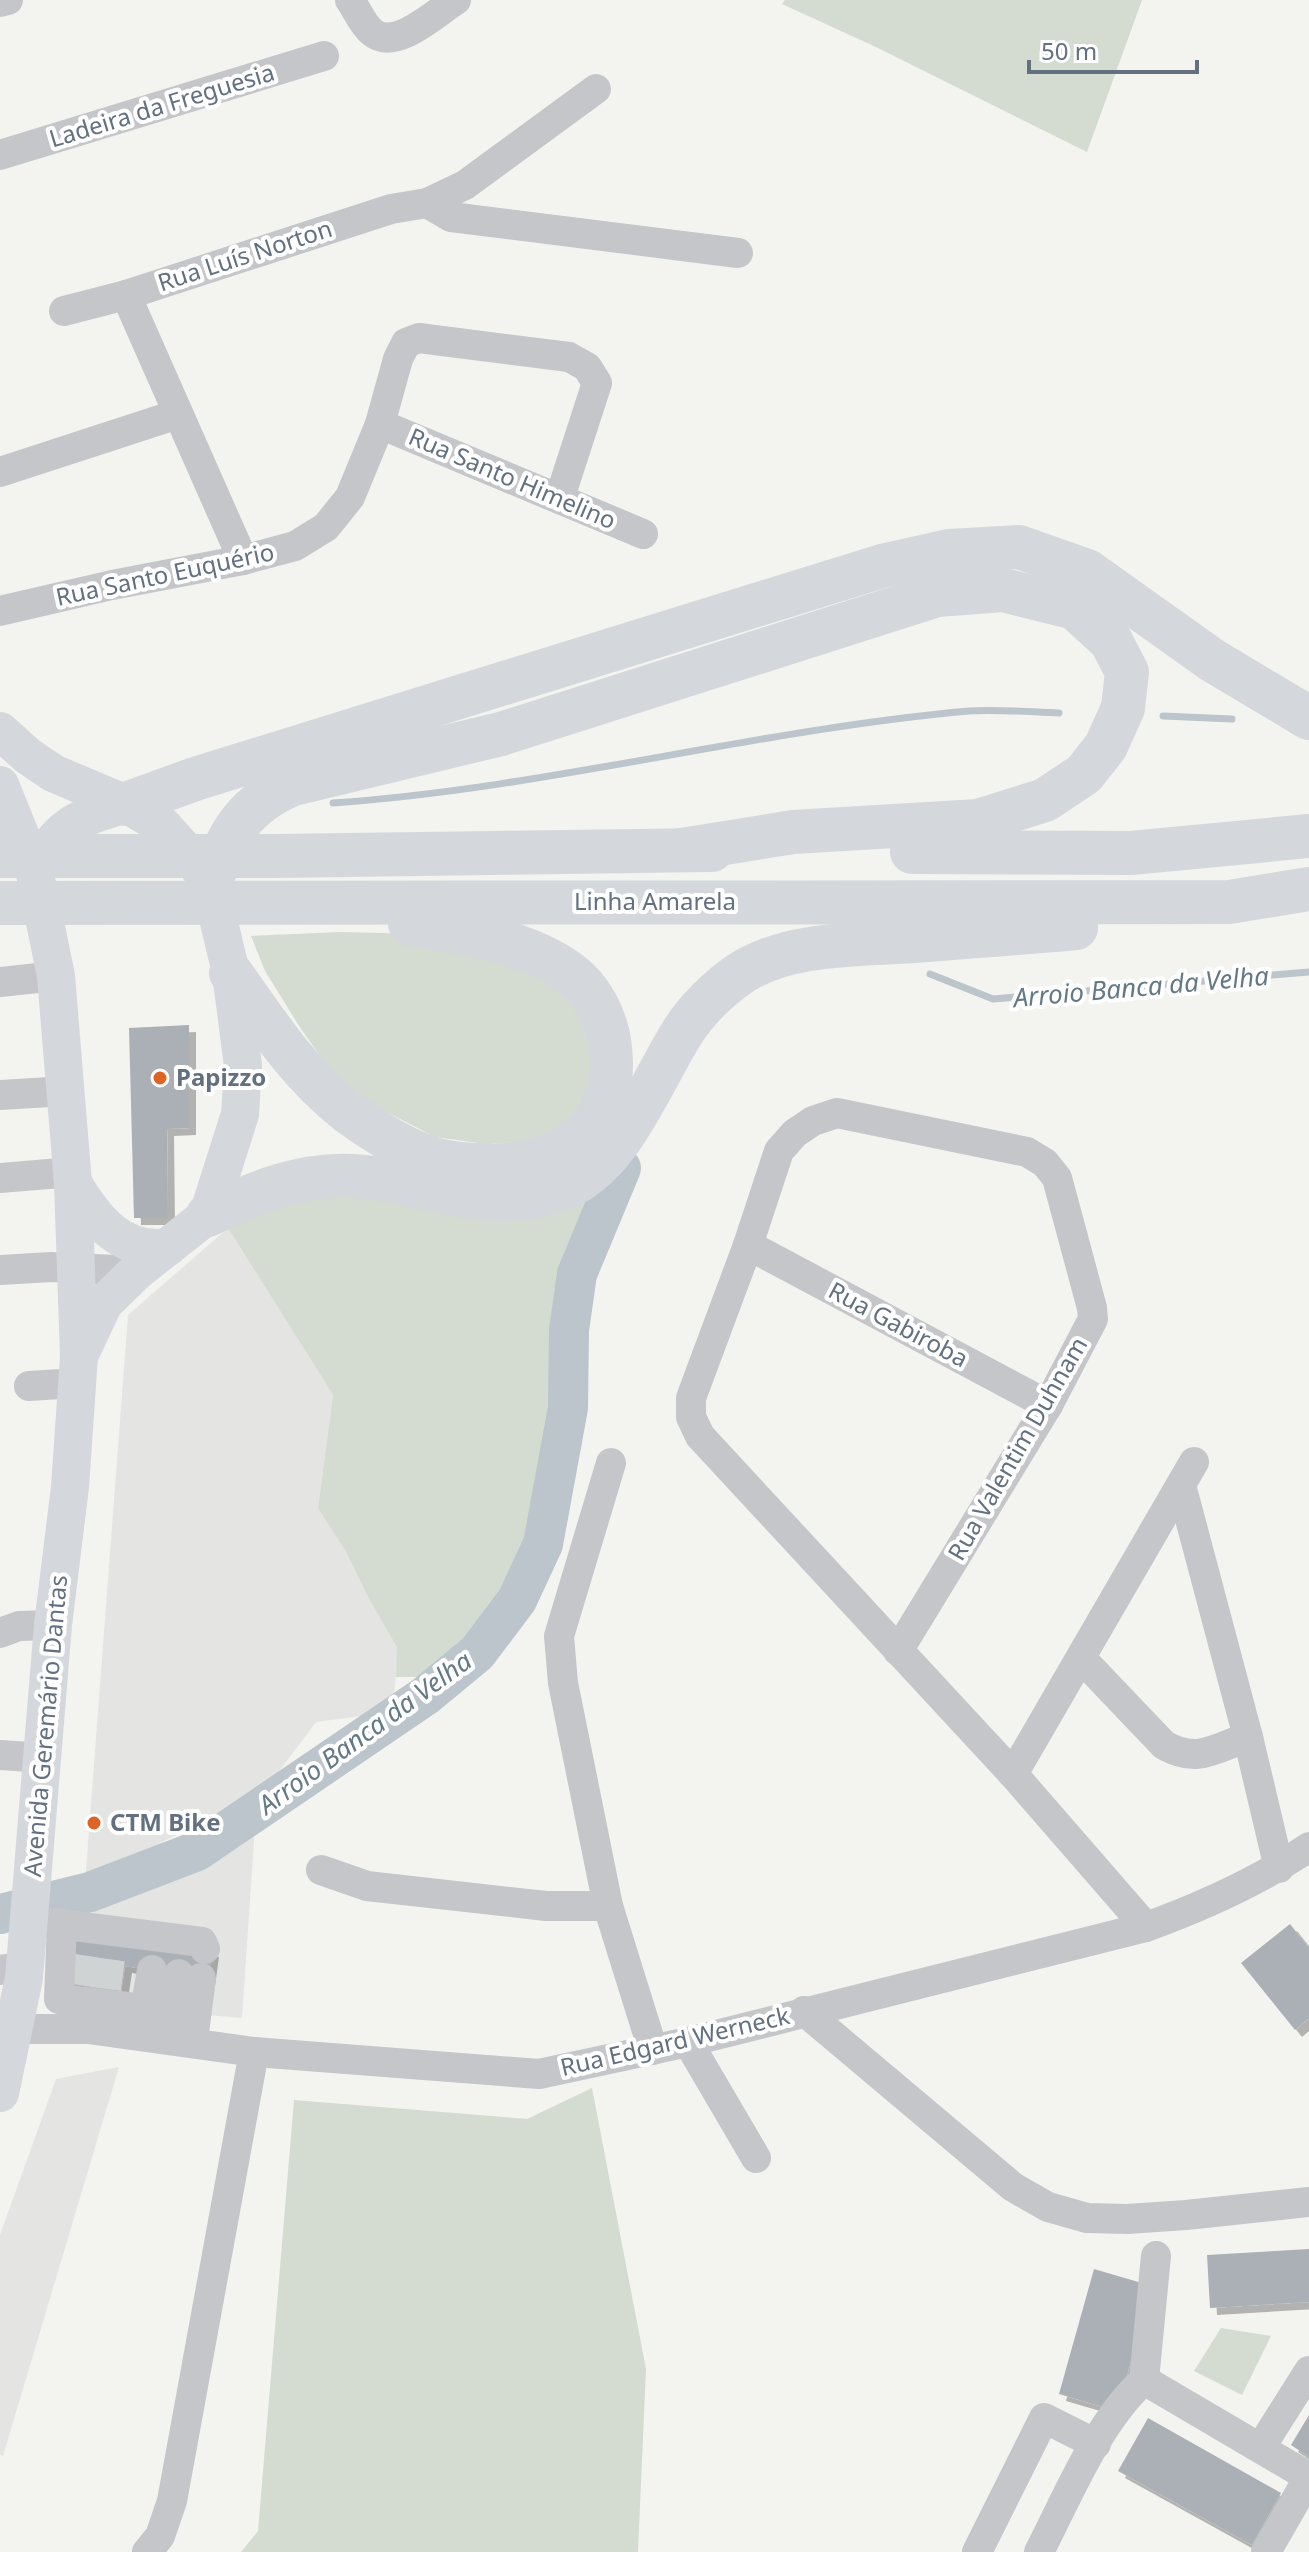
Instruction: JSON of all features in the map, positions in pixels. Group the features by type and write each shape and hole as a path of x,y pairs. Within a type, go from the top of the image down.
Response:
{"highway":[{"path":"126,804 225,769 882,566 949,551 1019,547 1087,571 1212,660 1309,718"},
{"path":"210,884 221,855 244,815 267,795 293,784 501,734 937,595 1003,590 1075,608 1111,641 1127,672 1123,708 1106,746 1084,774 1045,800 978,821 793,832 682,850"},
{"path":"17,862 682,850 1131,853 1309,836"},
{"name":"Linha Amarela","path":"0,903 1229,902 1309,889"},
{"path":"208,1215 277,1185 314,1178 353,1176 456,1196 504,1200 537,1197 566,1188 603,1159 624,1134 683,1031 705,1004 739,975 776,957 821,948 1111,926 1229,902"},
{"path":"231,973 292,1058 315,1083 349,1112 427,1157 459,1164 503,1167 534,1163 561,1152 584,1135 610,1087 611,1055 607,1025 592,997 573,975 545,958 506,942 290,903"}],"main road":[{"path":"0,731 53,773 126,804 163,826 210,884 231,973 243,1066 240,1114 208,1215"},
{"name":"Avenida Geremário Dantas","path":"0,785 17,862 56,976 72,1178 78,1370 70,1487 53,1625 32,1882 75,1927 12,1968 0,2093"},
{"path":"17,862 73,821 126,804"},
{"path":"72,1178 88,1209 121,1238 150,1250 168,1247"},
{"name":"Avenida Geremário Dantas","path":"78,1370 104,1303 137,1271 208,1215"}],"street":[{"path":"0,2 8,0"},
{"path":"350,0 371,32 386,39 399,38 456,0"},
{"name":"Ladeira da Freguesia","path":"0,155 324,56"},
{"name":"Rua Luís Norton","path":"64,311 126,295 391,209 427,203 465,185 596,89"},
{"path":"427,203 451,217 738,253"},
{"path":"126,295 243,560"},
{"name":"Rua Santo Euquério","path":"0,611 112,585 243,560 295,546 326,527 350,497 380,424 398,359 406,343 419,338 569,357 587,367 597,383 560,497"},
{"path":"0,472 178,414"},
{"name":"Rua Santo Himelino","path":"380,424 643,534"},
{"path":"0,982 56,976"},
{"path":"0,1095 66,1091"},
{"name":"Rua Valentim Duhnam","path":"898,1651 1048,1405 1093,1319 1092,1308 1057,1178 1045,1163 1027,1152 837,1113 813,1121 795,1133 779,1151 691,1398 691,1417 700,1436 898,1651 1013,1774 1146,1927"},
{"path":"0,1178 72,1178"},
{"name":"Rua Gabiroba","path":"748,1245 1048,1405"},
{"path":"0,1270 51,1267 137,1271"},
{"path":"29,1386 78,1370"},
{"path":"611,1463 559,1636 563,1683 608,1906 653,2050"},
{"path":"1013,1774 1188,1473 1279,1868"},
{"path":"0,1633 19,1626 53,1625"},
{"path":"1081,1658 1164,1745 1180,1754 1195,1756 1248,1737"},
{"path":"0,1755 44,1758"},
{"name":"Rua Edgard Werneck","path":"7,2029 88,2029 177,2020 254,2052 539,2074 688,2042 1146,1927 1205,1906 1279,1868 1309,1847"},
{"path":"321,1870 367,1886 546,1906 608,1906"},
{"path":"177,1954 75,1927 58,1998 61,2001 91,1996 177,2020"},
{"path":"177,1954 177,2020"},
{"path":"177,1954 177,2020"},
{"path":"804,2011 1013,2187 1048,2207 1087,2218 1127,2219 1309,2202"},
{"path":"688,2042 756,2158"},
{"path":"147,2552 160,2536 172,2501 254,2052"},
{"path":"1039,2552 1096,2444 1131,2392 1144,2380 1156,2256"},
{"path":"1261,2447 1309,2371"},
{"path":"1144,2380 1309,2477 1266,2552"},
{"path":"977,2552 1044,2418 1096,2444"}],"shaded area":[{"path":"785,0 1142,0 1087,152 782,4"},
{"path":"387,933 502,954 574,995 593,1061 585,1094 569,1123 539,1141 486,1144 435,1137 371,1104 330,1070 265,971 251,936"},
{"path":"603,1186 537,1563 454,1677 396,1677 397,1647 345,1550 318,1508 333,1395 228,1228 299,1195"},
{"path":"228,1228 333,1395 318,1508 338,1536 368,1597 398,1647 393,1712 316,1722 268,1786 85,1883 128,1315"},
{"path":"255,1826 242,2018 53,2002 56,1909"},
{"path":"119,2067 3,2456 0,2455 0,2235 56,2079"},
{"path":"592,2088 646,2369 638,2552 241,2552 258,2531 294,2100 527,2119"},
{"path":"1221,2328 1271,2336 1242,2395 1194,2371"}],"building":[{"name":"Papizzo","path":"189,1025 189,1128 167,1129 168,1218 134,1218 129,1028"},
{"path":"1290,1924 1309,1948 1309,2018 1295,2030 1241,1963"},
{"path":"73,1930 212,1950 208,1979 125,1966 121,1992 65,1983"},
{"path":"1309,2249 1309,2302 1210,2308 1207,2255"},
{"path":"1094,2269 1152,2286 1117,2411 1059,2394"},
{"path":"1309,2415 1309,2457 1291,2445"},
{"path":"1148,2418 1281,2493 1252,2545 1118,2471"}],"waterway":[{"path":"333,803 493,785 889,720 980,710 1059,713"},
{"path":"1163,716 1232,719"},
{"name":"Arroio Banca da Velha","path":"930,974 993,999 1309,972"},
{"name":"Arroio Banca da Velha","path":"0,1914 90,1892 197,1851 425,1696 477,1653 517,1600 543,1544 568,1408 569,1330 577,1274 621,1168"}],"tunnel":[{"path":"79,1985 87,1932"},
{"path":"106,1989 113,1935"}],"place":[{"name":"Papizzo","path":"160,1078"},
{"name":"CTM Bike","path":"94,1823"}]}
